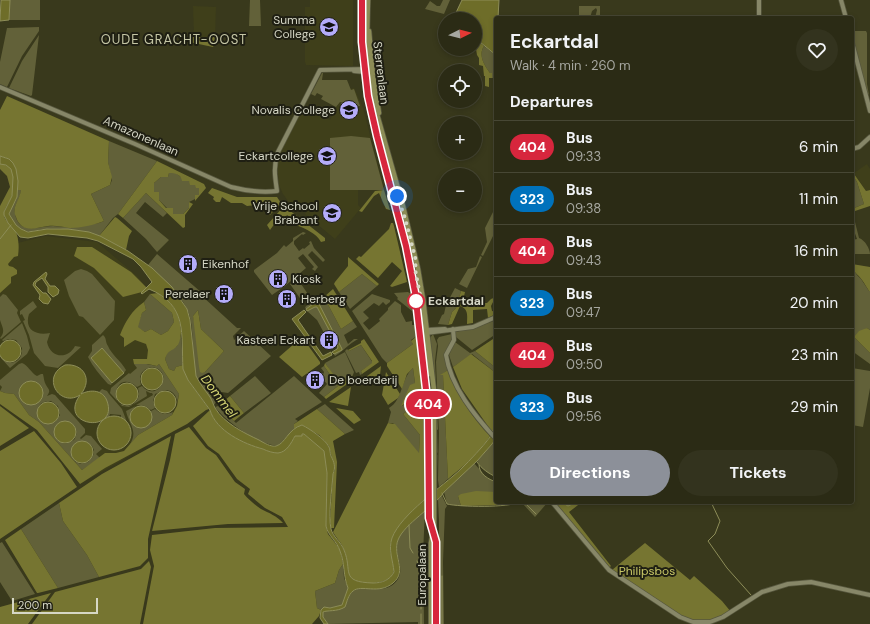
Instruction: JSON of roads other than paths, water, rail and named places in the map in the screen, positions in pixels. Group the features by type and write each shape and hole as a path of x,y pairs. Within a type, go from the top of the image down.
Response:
{"main road":[{"name":"Sterrenlaan","path":"368,0 370,70 375,107 416,261 415,269 434,390 434,502"},
{"name":"Europalaan","path":"431,624 431,542 434,526 434,502"}],"street":[{"path":"759,0 759,16"},
{"path":"841,0 845,16"},
{"path":"854,50 870,111"},
{"name":"Amazonenlaan","path":"0,87 135,144 231,187 257,192 277,191 274,171 275,159 320,70 350,70 357,72 370,70"},
{"path":"854,148 858,147 870,137"},
{"path":"426,332 473,327 494,318"},
{"path":"451,329 454,340 446,358 460,391 479,419 494,437"},
{"path":"554,504 610,570 680,617 693,622 706,623 723,617 762,592 788,584 812,582 870,594"}],"waterway":[{"path":"365,0 365,23"},
{"path":"364,39 365,27"},
{"path":"375,119 394,191"},
{"path":"401,213 411,256"},
{"path":"0,239 11,225"},
{"path":"427,375 430,394"},
{"path":"431,404 432,485"},
{"path":"477,462 485,471 494,476"},
{"path":"479,465 482,474 494,481"},
{"path":"442,493 447,504 453,505 495,506 514,504"},
{"path":"526,504 536,514"},
{"path":"564,504 568,506 572,504"},
{"path":"712,504 720,521 715,534 708,541 727,568 751,595"},
{"path":"409,525 410,548 413,553"},
{"path":"417,561 421,570 421,609"},
{"path":"442,576 442,624"},
{"path":"421,614 421,624"}],"place":[{"name":"Summa College","path":"329,27"},
{"name":"Novalis College","path":"349,110"},
{"name":"Eckartcollege","path":"327,156"},
{"name":"Vrije School Brabant","path":"332,213"},
{"name":"Eikenhof","path":"188,264"},
{"name":"Kiosk","path":"278,279"},
{"name":"Perelaer","path":"224,294"},
{"name":"Herberg","path":"287,299"},
{"name":"Eckartdal","path":"416,301"},
{"name":"Kasteel Eckart","path":"329,340"},
{"name":"De boerderij","path":"315,380"}],"district":[{"name":"OUDE GRACHT-OOST","path":"174,39"}],"water label":[{"name":"Dommel","path":"219,396"}],"park label":[{"name":"Philipsbos","path":"647,571"}]}
